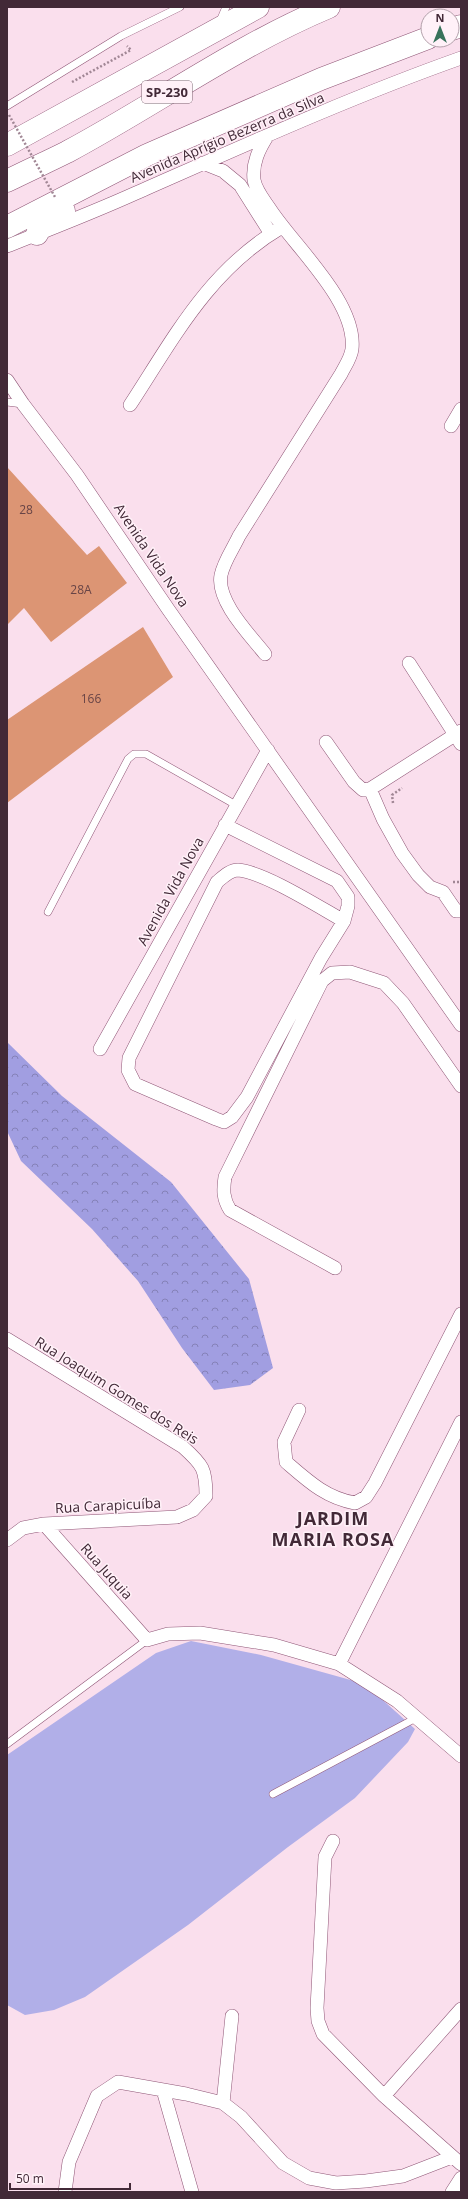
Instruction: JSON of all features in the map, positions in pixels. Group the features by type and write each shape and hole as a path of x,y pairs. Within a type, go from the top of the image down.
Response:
{"highway":[{"name":"SP-230","path":"7,145 217,28 258,7"},
{"name":"SP-230","path":"7,181 67,151 226,57 300,19 329,7"},
{"path":"7,226 147,155 255,106 420,41"},
{"path":"38,234 44,221 232,128 255,106"}],"street":[{"name":"Avenida Aprígio Bezerra da Silva","path":"7,246 135,194 268,135 412,75 461,58"},
{"path":"268,135 258,151 254,180 256,188 277,230"},
{"path":"203,163 223,171 240,184 277,230 324,277 348,323 352,339 352,350 341,374 239,536 227,559 221,575 220,586 224,598 265,654"},
{"path":"130,405 206,292 244,253 277,230"},
{"name":"Avenida Vida Nova","path":"7,380 23,404 77,475 461,1025"},
{"path":"451,426 461,409"},
{"path":"326,742 354,782 363,790 370,789 459,736 409,662"},
{"name":"Avenida Vida Nova","path":"100,1049 268,750"},
{"path":"370,789 382,819 418,875 430,887 442,892 456,911 461,911"},
{"path":"225,825 337,881 348,897 348,906 344,921 321,958 248,1097 232,1117 224,1122 135,1084 128,1070 130,1058 217,882 224,875 237,870 257,875 344,921"},
{"path":"335,1268 230,1210 224,1200 223,1188 225,1177 322,981 332,973 350,972 384,983 403,1002 461,1086"},
{"path":"299,1410 284,1442 286,1462 320,1491 341,1501 355,1504 366,1496 375,1483 461,1314"},
{"name":"Rua Joaquim Gomes dos Reis","path":"7,1339 183,1447 201,1464 206,1479 206,1496"},
{"path":"339,1664 461,1422"},
{"name":"Rua Carapicuíba","path":"7,1540 24,1528 44,1524 177,1517 193,1510 206,1496"},
{"name":"Rua Juquia","path":"44,1524 147,1640"},
{"path":"147,1640 168,1634 200,1633 274,1645 339,1664 396,1702 461,1756"},
{"path":"333,1841 326,1857 317,2008 318,2022 324,2034 384,2096 457,2160"},
{"path":"384,2096 461,2009"},
{"path":"223,2103 232,2016"},
{"path":"65,2192 69,2162 96,2096 118,2082 223,2103 241,2117 283,2163 309,2178 336,2183 366,2181 403,2176 457,2160"},
{"path":"163,2090 192,2192"},
{"path":"452,2192 461,2178"}],"lane":[{"path":"7,106 121,36 180,7"},
{"path":"217,28 226,7"},
{"path":"7,402 23,404"},
{"path":"48,912 128,759 134,754 146,754 236,805"},
{"path":"7,1744 147,1640"},
{"path":"273,1794 416,1718"}],"path":[{"path":"9,115 55,197"},
{"path":"394,807 392,795 405,786"},
{"path":"446,881 461,882"}],"shaded area":[{"path":"191,1641 261,1655 365,1684 415,1729 408,1742 355,1798 288,1847 188,1925 85,1997 54,2010 25,2015 7,2005 7,1755 156,1653"}],"green space":[{"path":"7,1042 62,1096 171,1182 249,1279 273,1368 250,1385 214,1390 182,1348 138,1281 92,1229 21,1161 7,1131"}],"building":[{"path":"7,467 87,555 99,546 127,583 51,642 24,608 7,625"},
{"path":"143,627 173,677 7,803 7,720"}],"district":[{"name":"JARDIM MARIA ROSA","path":"333,1528"}]}
